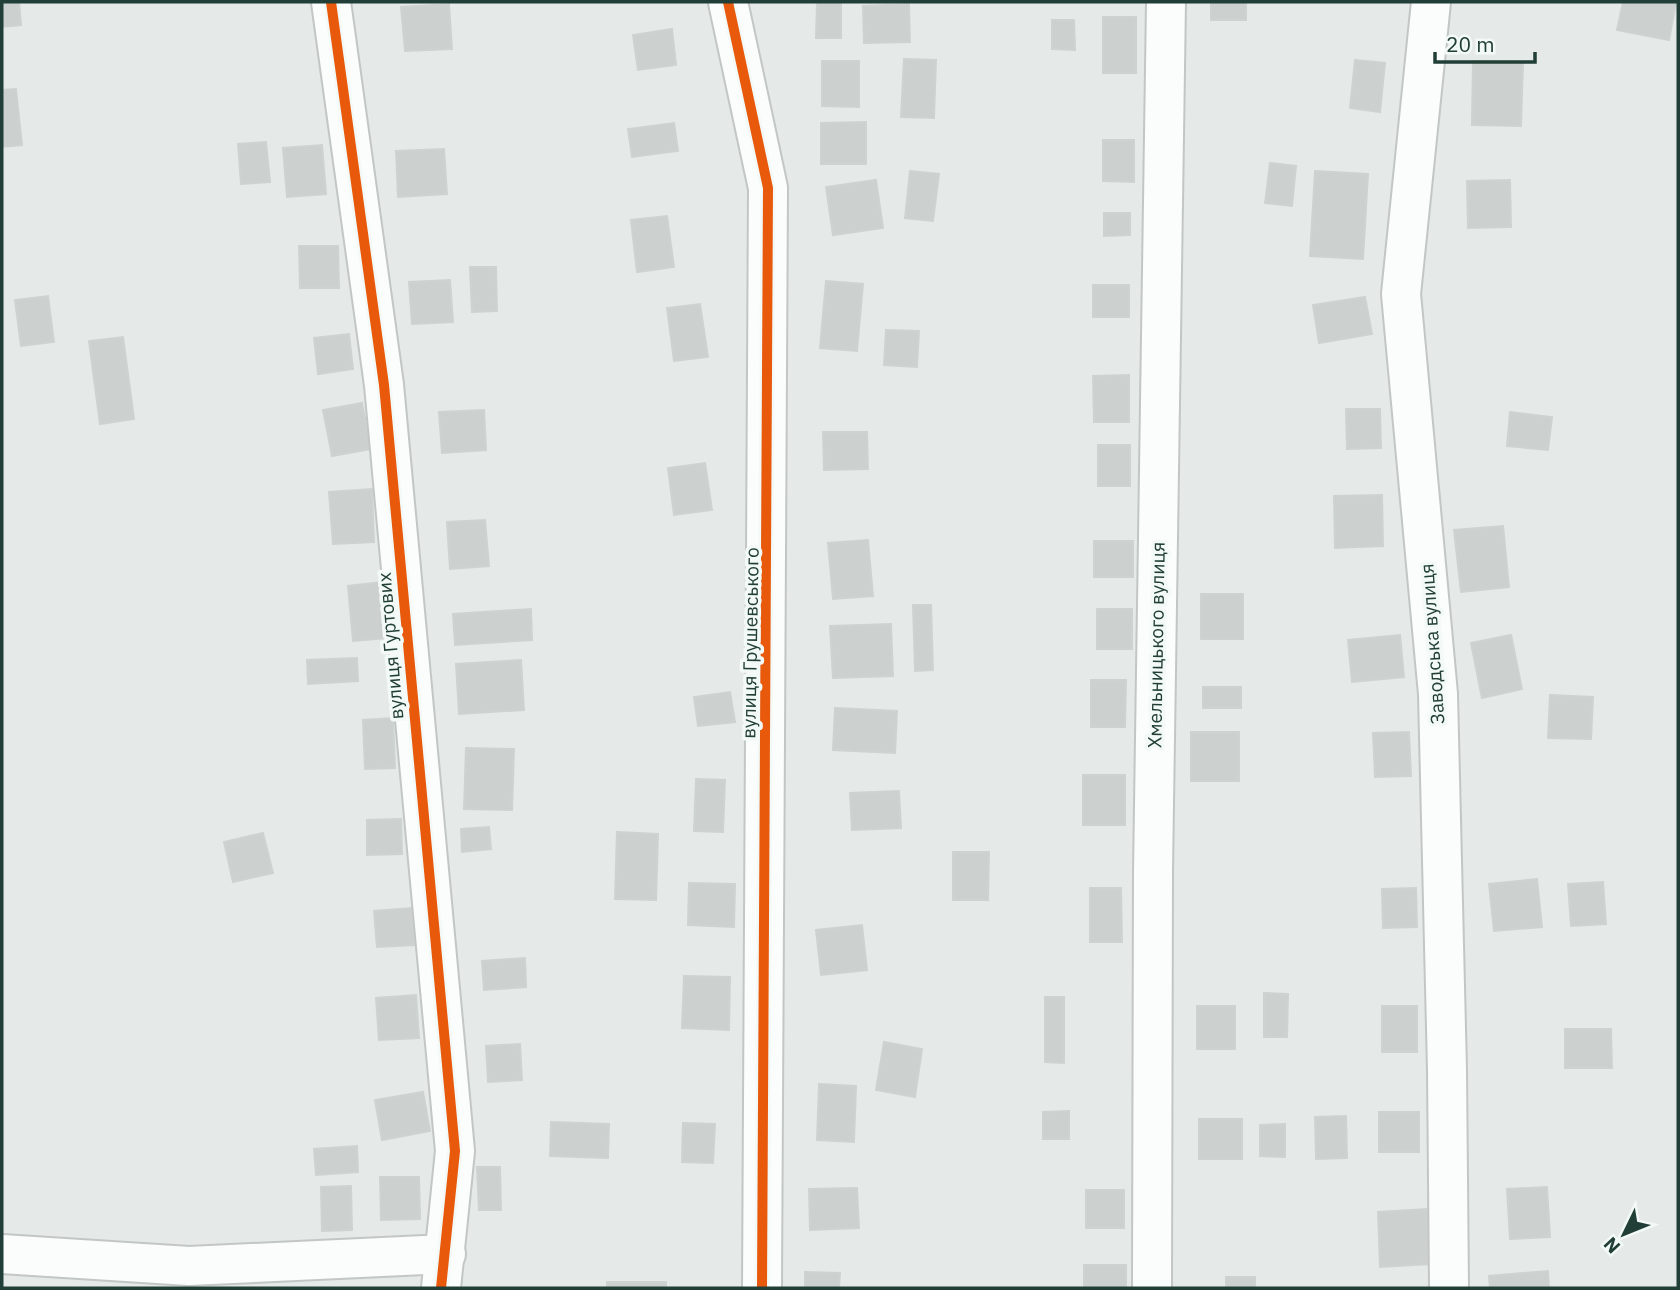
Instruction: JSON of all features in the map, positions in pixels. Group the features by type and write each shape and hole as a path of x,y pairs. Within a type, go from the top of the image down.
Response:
{"street":[{"name":"вулиця Гуртових","path":"331,2 384,385 455,1151 443,1271"},
{"name":"вулиця Грушевського","path":"728,2 768,188 762,1288"},
{"name":"Хмельницького вулиця","path":"1152,1288 1153,872 1166,2"},
{"name":"Заводська вулиця","path":"1431,2 1401,294 1438,694 1449,1288"},
{"path":"2,1254 189,1266 443,1271"}],"building":[{"path":"2,2 19,2 21,25 2,27"},
{"path":"817,2 841,2 841,38 816,38"},
{"path":"1211,2 1246,2 1246,20 1211,20"},
{"path":"1623,2 1676,2 1669,40 1617,30"},
{"path":"449,4 452,49 405,51 401,7"},
{"path":"909,4 910,42 864,43 863,6"},
{"path":"1103,17 1136,17 1136,73 1103,73"},
{"path":"1052,20 1074,20 1075,50 1052,49"},
{"path":"672,29 676,65 638,70 633,35"},
{"path":"904,59 936,60 934,118 901,117"},
{"path":"1355,60 1385,63 1380,112 1350,108"},
{"path":"822,61 859,61 859,107 822,106"},
{"path":"1473,61 1523,62 1521,126 1472,125"},
{"path":"16,89 22,145 2,147 2,90"},
{"path":"866,122 866,164 821,164 821,123"},
{"path":"674,123 678,151 632,157 628,129"},
{"path":"1103,140 1134,140 1134,182 1103,181"},
{"path":"266,142 270,182 241,184 238,144"},
{"path":"322,145 326,194 287,197 283,148"},
{"path":"444,149 447,194 398,197 396,151"},
{"path":"1270,163 1296,166 1292,206 1265,203"},
{"path":"910,171 939,174 933,221 905,218"},
{"path":"1315,171 1368,174 1363,259 1310,256"},
{"path":"876,180 883,228 833,235 826,187"},
{"path":"1510,180 1511,227 1468,228 1467,181"},
{"path":"1104,213 1130,213 1130,235 1104,236"},
{"path":"667,216 674,267 637,272 631,220"},
{"path":"299,246 338,246 339,288 300,288"},
{"path":"470,267 496,267 497,311 472,312"},
{"path":"450,280 453,322 412,324 409,282"},
{"path":"826,281 863,284 857,351 820,348"},
{"path":"1093,285 1129,285 1129,317 1093,317"},
{"path":"48,296 54,342 21,346 15,300"},
{"path":"1365,297 1372,334 1319,343 1313,305"},
{"path":"700,304 708,357 674,361 667,308"},
{"path":"886,330 919,331 917,367 884,365"},
{"path":"349,334 353,369 318,374 314,338"},
{"path":"123,337 134,419 100,424 89,341"},
{"path":"1129,375 1129,422 1094,422 1093,376"},
{"path":"362,403 371,449 332,456 323,410"},
{"path":"1346,409 1380,409 1381,448 1347,449"},
{"path":"484,410 486,450 442,453 439,412"},
{"path":"1510,412 1552,417 1548,450 1507,446"},
{"path":"823,432 867,432 868,469 824,470"},
{"path":"1098,445 1130,445 1130,486 1098,486"},
{"path":"705,463 712,510 674,515 668,468"},
{"path":"372,489 374,542 333,544 329,492"},
{"path":"1382,495 1383,546 1335,548 1334,496"},
{"path":"485,520 489,566 450,569 447,522"},
{"path":"1503,526 1509,587 1461,592 1454,530"},
{"path":"868,540 873,596 833,599 828,543"},
{"path":"1094,541 1133,541 1133,577 1094,577"},
{"path":"382,582 387,638 353,641 348,586"},
{"path":"1201,594 1243,594 1243,639 1201,639"},
{"path":"913,605 931,605 933,670 915,671"},
{"path":"531,609 532,640 455,645 453,614"},
{"path":"1097,609 1132,609 1132,649 1097,649"},
{"path":"891,624 893,676 833,678 830,626"},
{"path":"1400,635 1404,677 1352,682 1348,640"},
{"path":"1511,635 1522,689 1482,698 1471,643"},
{"path":"357,658 358,681 308,684 307,660"},
{"path":"521,660 524,710 459,714 456,664"},
{"path":"1091,680 1126,680 1125,727 1091,727"},
{"path":"1203,687 1241,687 1241,708 1203,708"},
{"path":"730,692 735,722 698,726 694,697"},
{"path":"1550,695 1593,697 1591,739 1548,738"},
{"path":"835,708 897,711 895,753 833,750"},
{"path":"393,718 395,768 365,769 363,720"},
{"path":"1191,732 1239,732 1239,781 1191,781"},
{"path":"1409,732 1411,776 1375,777 1373,733"},
{"path":"466,748 514,749 512,810 464,809"},
{"path":"1083,775 1125,775 1125,825 1083,825"},
{"path":"696,779 725,780 723,832 694,831"},
{"path":"899,791 901,828 852,830 850,793"},
{"path":"401,819 402,854 367,855 367,820"},
{"path":"489,827 491,849 462,852 461,829"},
{"path":"617,832 658,834 656,900 615,899"},
{"path":"263,833 273,873 233,882 224,842"},
{"path":"953,852 989,852 988,900 953,900"},
{"path":"1537,879 1542,927 1494,931 1489,884"},
{"path":"1603,882 1606,924 1571,926 1568,884"},
{"path":"689,883 735,884 734,927 688,925"},
{"path":"1090,888 1121,888 1122,942 1090,942"},
{"path":"1416,888 1417,927 1383,928 1382,889"},
{"path":"412,908 415,945 377,947 374,911"},
{"path":"862,925 867,970 821,975 816,930"},
{"path":"525,958 526,987 484,990 482,961"},
{"path":"684,976 730,977 729,1030 682,1028"},
{"path":"1264,993 1288,994 1287,1037 1264,1037"},
{"path":"416,995 419,1038 379,1040 376,998"},
{"path":"1045,997 1064,997 1064,1063 1045,1062"},
{"path":"1197,1006 1235,1006 1235,1049 1197,1049"},
{"path":"1382,1006 1417,1006 1417,1052 1382,1052"},
{"path":"1565,1029 1611,1029 1612,1068 1565,1068"},
{"path":"884,1042 922,1049 915,1097 876,1090"},
{"path":"520,1044 522,1080 488,1082 486,1046"},
{"path":"819,1084 856,1086 854,1142 817,1140"},
{"path":"423,1092 430,1131 382,1140 375,1100"},
{"path":"1069,1111 1069,1139 1043,1139 1043,1112"},
{"path":"1379,1112 1419,1112 1419,1152 1379,1152"},
{"path":"1346,1116 1347,1158 1316,1159 1315,1117"},
{"path":"1199,1119 1242,1119 1242,1159 1199,1159"},
{"path":"551,1122 609,1124 608,1158 550,1156"},
{"path":"683,1123 715,1124 713,1163 682,1162"},
{"path":"1285,1124 1285,1157 1260,1156 1260,1125"},
{"path":"357,1146 358,1172 316,1175 314,1149"},
{"path":"477,1167 500,1167 501,1210 479,1210"},
{"path":"380,1177 419,1177 420,1219 381,1220"},
{"path":"351,1186 352,1230 322,1231 321,1187"},
{"path":"1547,1187 1550,1237 1510,1239 1507,1189"},
{"path":"857,1188 859,1228 810,1230 809,1189"},
{"path":"1086,1190 1124,1190 1124,1228 1086,1228"},
{"path":"1427,1209 1430,1264 1380,1267 1378,1212"},
{"path":"1084,1265 1126,1265 1126,1288 1084,1288"},
{"path":"1548,1271 1549,1288 1490,1288 1489,1276"},
{"path":"805,1272 840,1273 839,1288 805,1288"},
{"path":"1226,1277 1255,1277 1255,1288 1226,1288"},
{"path":"607,1282 666,1282 666,1288 607,1288"}],"cycle path":[{"path":"331,2 384,385 455,1151 441,1288"},
{"path":"728,2 768,188 762,1288"}]}
